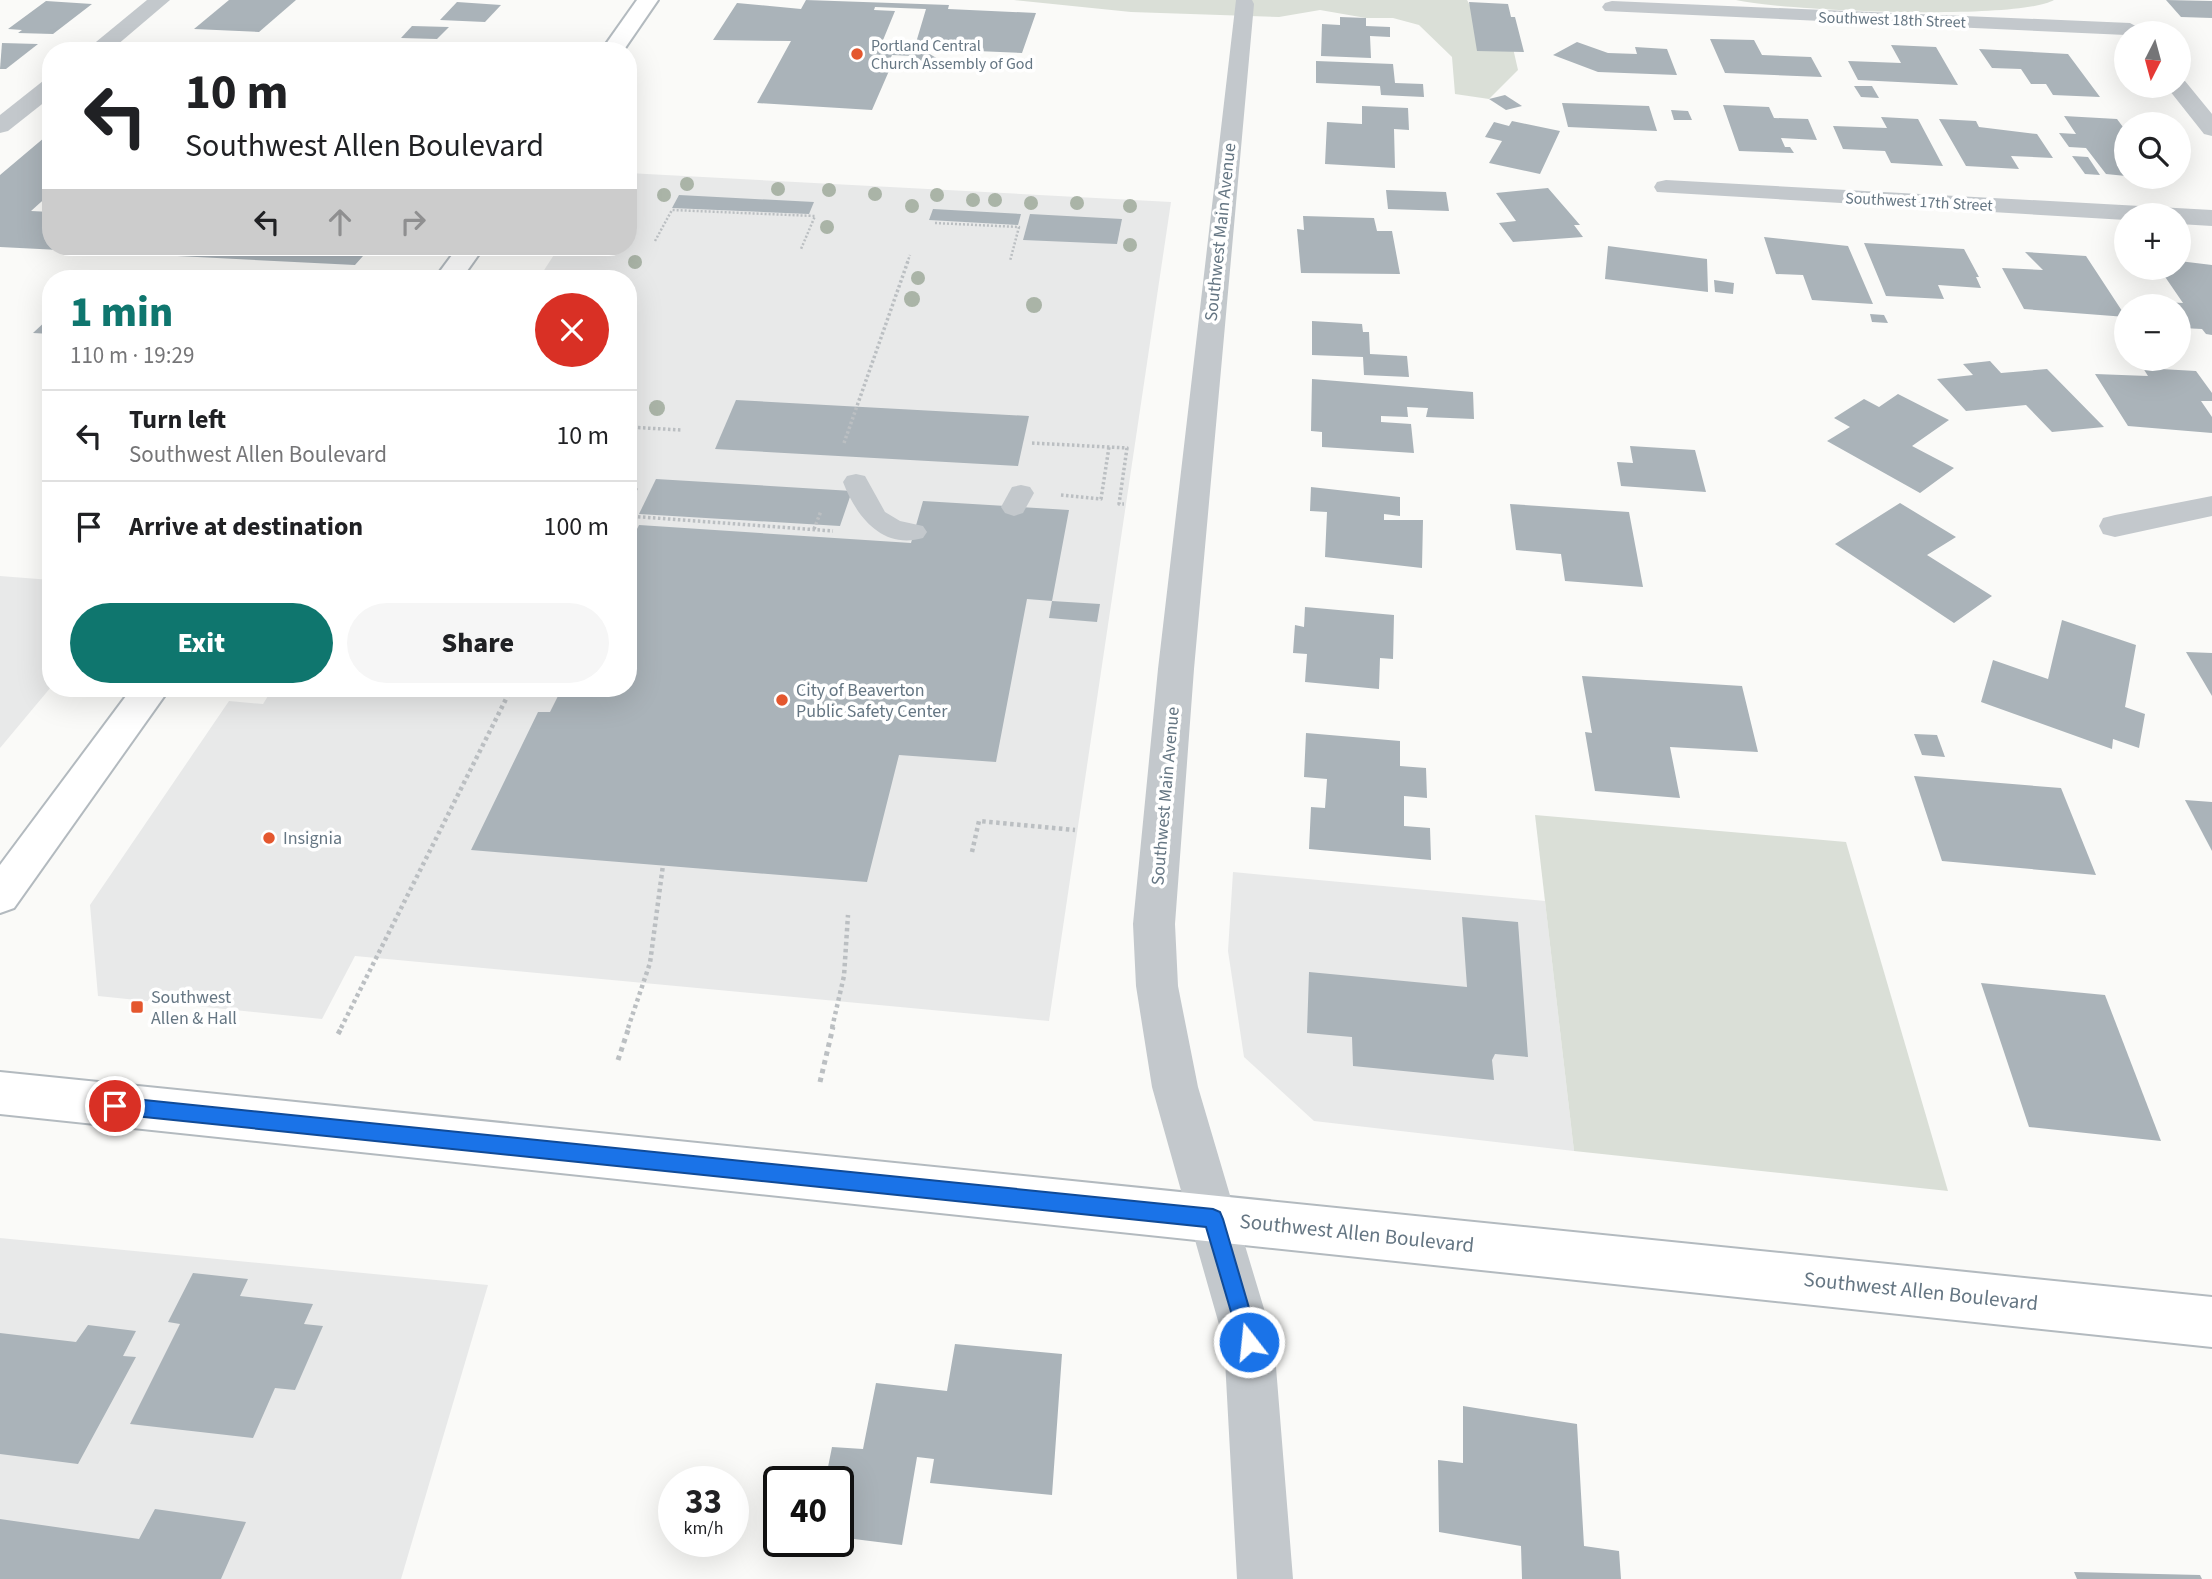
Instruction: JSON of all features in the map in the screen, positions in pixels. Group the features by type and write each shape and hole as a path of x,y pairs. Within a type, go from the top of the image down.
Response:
{"main road":[{"path":"618,42 648,0"},
{"path":"0,896 145,697"},
{"name":"Southwest Allen Boulevard","path":"0,1093 2212,1322"}],"street":[{"path":"107,42 160,0"},
{"name":"Southwest Main Avenue","path":"1244,4 1175,669 1154,924 1157,986 1175,1087 1249,1342 1265,1579"},
{"name":"Southwest 18th Street","path":"1612,7 2114,30"},
{"path":"2113,10 2123,21"},
{"path":"0,126 42,93"},
{"path":"2186,98 2212,129"},
{"name":"Southwest 17th Street","path":"1666,187 2114,212"},
{"path":"2191,217 2212,218"},
{"path":"2116,526 2212,506"}],"lane":[{"path":"856,482 873,518 889,527 914,533"}],"path":[{"path":"655,241 673,210 815,216 800,249"},
{"path":"935,223 1019,227 1010,261"},
{"path":"840,455 910,256"},
{"path":"637,428 681,430"},
{"path":"1032,443 1127,448 1119,504 1124,504"},
{"path":"1060,495 1101,499 1109,447"},
{"path":"637,517 814,529 823,504"},
{"path":"338,1034 507,697"},
{"path":"972,852 979,821 1075,830"},
{"path":"618,1060 650,963 663,865"},
{"path":"820,1082 844,976 848,915"}],"shaded area":[{"path":"1014,0 1467,0 1472,9 1510,35 1518,70 1489,99 1455,94 1452,57 1419,25 1393,18 1366,18 1320,10 1279,17 1131,12"},
{"path":"1736,0 2054,0 2032,6 1996,10 1899,12 1800,8"},
{"path":"637,173 1171,202 1049,1021 355,956 322,1019 98,996 90,905 229,701 263,704 267,697 637,697 637,270 544,270 553,256 637,256"},
{"path":"0,576 42,579 43,697 0,748"},
{"path":"1535,815 1846,842 1948,1191 1574,1151"},
{"path":"1233,872 1545,901 1574,1151 1314,1121 1244,1057 1228,951"},
{"path":"0,1238 488,1285 401,1579 0,1579"}],"building":[{"path":"229,0 296,0 259,32 194,29"},
{"name":"Portland Central Church Assembly of God","path":"806,0 949,5 948,9 1036,13 1022,53 930,49 928,53 938,59 925,63 913,56 892,55 888,64 892,64 872,110 757,103 791,41 713,40 737,3 801,9","holes":["875,7 926,9 915,46 881,45 895,11 874,10"]},
{"path":"2166,0 2212,1 2212,18 2181,17"},
{"path":"46,1 92,4 53,34 18,33 22,30 8,29"},
{"path":"457,2 501,5 485,22 440,20"},
{"path":"1469,2 1508,4 1511,17 1515,17 1524,52 1477,51"},
{"path":"1340,17 1366,18 1366,26 1390,27 1390,37 1370,36 1371,58 1321,56 1322,24 1340,25"},
{"path":"412,26 449,27 437,39 401,38"},
{"path":"1710,39 1754,40 1762,55 1811,57 1822,77 1725,73"},
{"path":"1577,42 1608,53 1637,54 1635,47 1667,49 1677,75 1598,72 1553,55"},
{"path":"2,43 38,44 6,69 0,69"},
{"path":"1891,45 1936,47 1958,85 1858,80 1848,61 1901,63"},
{"path":"1979,49 2068,54 2100,97 2053,95 2046,84 2031,84 2021,69 1992,68"},
{"path":"1316,61 1393,64 1395,83 1423,84 1424,97 1381,95 1380,86 1316,83"},
{"path":"1854,86 1872,86 1879,98 1861,97"},
{"path":"1505,95 1522,106 1506,110 1489,99"},
{"path":"1562,103 1649,106 1657,131 1568,127"},
{"path":"1723,105 1769,107 1774,118 1808,119 1817,140 1781,138 1785,147 1790,147 1794,153 1739,151"},
{"path":"1362,106 1408,108 1409,130 1394,129 1395,168 1325,164 1327,122 1362,124"},
{"path":"1671,110 1688,111 1692,120 1674,120"},
{"path":"2064,116 2114,119 2114,175 2106,174 2086,148 2069,147 2059,133 2076,134"},
{"path":"1881,117 1918,119 1943,166 1891,163 1885,151 1843,149 1833,126 1887,128"},
{"path":"1939,119 1976,121 1979,127 2037,134 2053,158 2011,156 2019,169 1966,166"},
{"path":"1512,121 1560,131 1540,174 1489,163 1502,141 1485,137 1494,122 1509,126"},
{"path":"42,140 42,201 31,211 42,212 42,249 0,247 0,175"},
{"path":"2072,156 2088,157 2100,175 2085,174"},
{"path":"1548,188 1580,225 1574,225 1583,237 1513,242 1499,223 1516,221 1496,193"},
{"path":"1386,190 1446,192 1449,211 1388,209"},
{"path":"679,195 814,202 809,214 672,208"},
{"path":"933,209 1021,214 1018,225 929,220"},
{"path":"1030,214 1122,219 1117,244 1023,240"},
{"path":"1303,216 1374,218 1377,231 1392,231 1400,274 1301,273 1297,229 1304,230"},
{"path":"1764,237 1848,246 1873,304 1812,300 1803,275 1776,274"},
{"path":"1864,243 1964,249 1979,277 1976,277 1981,288 1938,285 1944,299 1886,296"},
{"path":"1608,246 1707,259 1708,292 1605,279"},
{"path":"2025,252 2086,256 2114,299 2114,316 2024,309 2002,268 2043,270"},
{"path":"178,256 363,256 355,265"},
{"path":"2191,262 2212,265 2212,335 2206,334 2202,329 2191,328 2191,294 2177,294 2167,280 2191,280"},
{"path":"1714,280 1734,283 1733,294 1715,292"},
{"path":"1870,314 1884,315 1888,323 1872,322"},
{"path":"1312,321 1362,324 1363,332 1369,332 1370,354 1407,356 1409,377 1364,375 1363,357 1312,355"},
{"path":"42,324 42,334 33,333"},
{"path":"1990,361 2001,373 2047,369 2104,427 2052,432 2026,405 1966,411 1937,379 1973,375 1963,364"},
{"path":"2145,371 2196,371 2212,393 2212,401 2201,401 2212,417 2212,433 2128,426 2095,374 2148,376"},
{"path":"1312,379 1473,392 1474,419 1426,417 1428,408 1407,407 1408,417 1381,416 1381,422 1411,424 1414,453 1322,447 1322,432 1311,431"},
{"path":"1898,394 1949,420 1912,446 1954,468 1920,493 1827,441 1850,427 1834,418 1864,399 1879,407"},
{"path":"736,400 1029,416 1018,466 715,449"},
{"path":"1630,446 1695,450 1706,492 1621,486 1617,462 1633,463"},
{"path":"656,479 852,491 840,526 639,514"},
{"path":"1311,487 1400,497 1400,516 1384,514 1384,520 1423,520 1422,568 1325,557 1327,512 1310,511"},
{"name":"City of Beaverton Public Safety Center","path":"923,501 1069,510 1052,601 1027,599 996,762 899,755 867,882 471,850 538,712 550,712 558,697 637,697 639,525 911,543"},
{"path":"1900,503 1956,537 1927,555 1992,596 1954,623 1835,544"},
{"path":"1510,504 1629,512 1643,587 1565,581 1561,554 1516,550"},
{"path":"1052,601 1100,604 1097,622 1049,618"},
{"path":"1305,607 1394,615 1393,659 1380,658 1379,689 1305,682 1307,654 1293,653 1295,625 1304,627"},
{"path":"2062,620 2136,645 2125,707 2145,714 2139,748 2113,739 2112,749 1981,702 1993,660 2048,679"},
{"path":"2186,652 2212,653 2212,696"},
{"path":"1582,676 1742,686 1758,752 1670,747 1680,798 1595,791 1585,732 1592,733"},
{"path":"1306,733 1400,741 1400,766 1426,768 1427,798 1404,796 1404,826 1430,828 1431,860 1309,849 1311,807 1325,808 1327,779 1304,777"},
{"path":"1914,734 1937,735 1945,757 1922,755"},
{"path":"1914,776 2061,788 2096,875 1942,861"},
{"path":"2185,800 2212,802 2212,851"},
{"path":"1462,917 1518,922 1528,1057 1495,1054 1492,1060 1494,1080 1353,1066 1352,1037 1307,1033 1309,972 1467,987"},
{"path":"1981,983 2105,995 2161,1141 2029,1127"},
{"path":"193,1273 248,1279 240,1296 313,1304 304,1324 323,1326 295,1390 275,1388 253,1438 130,1424 180,1324 168,1322"},
{"path":"88,1325 136,1331 123,1356 136,1357 78,1464 0,1454 0,1333 76,1342"},
{"path":"955,1344 1062,1354 1052,1495 930,1483 934,1459 917,1457 902,1545 854,1539 854,1466 828,1466 832,1447 863,1449 876,1383 947,1391"},
{"path":"1463,1406 1577,1424 1584,1546 1619,1551 1621,1579 1522,1579 1521,1546 1439,1532 1438,1460 1463,1463"},
{"path":"155,1509 246,1522 221,1579 0,1579 0,1519 139,1539"},
{"path":"2074,1572 2200,1575 2202,1579 2077,1579"}],"place":[{"name":"Portland Central Church Assembly of God","path":"857,54"},
{"name":"City of Beaverton Public Safety Center","path":"782,700"},
{"name":"Insignia","path":"269,838"},
{"name":"Southwest Allen & Hall","path":"137,1007"}],"route":[{"path":"115,1106 1213,1219 1249,1342"}]}
